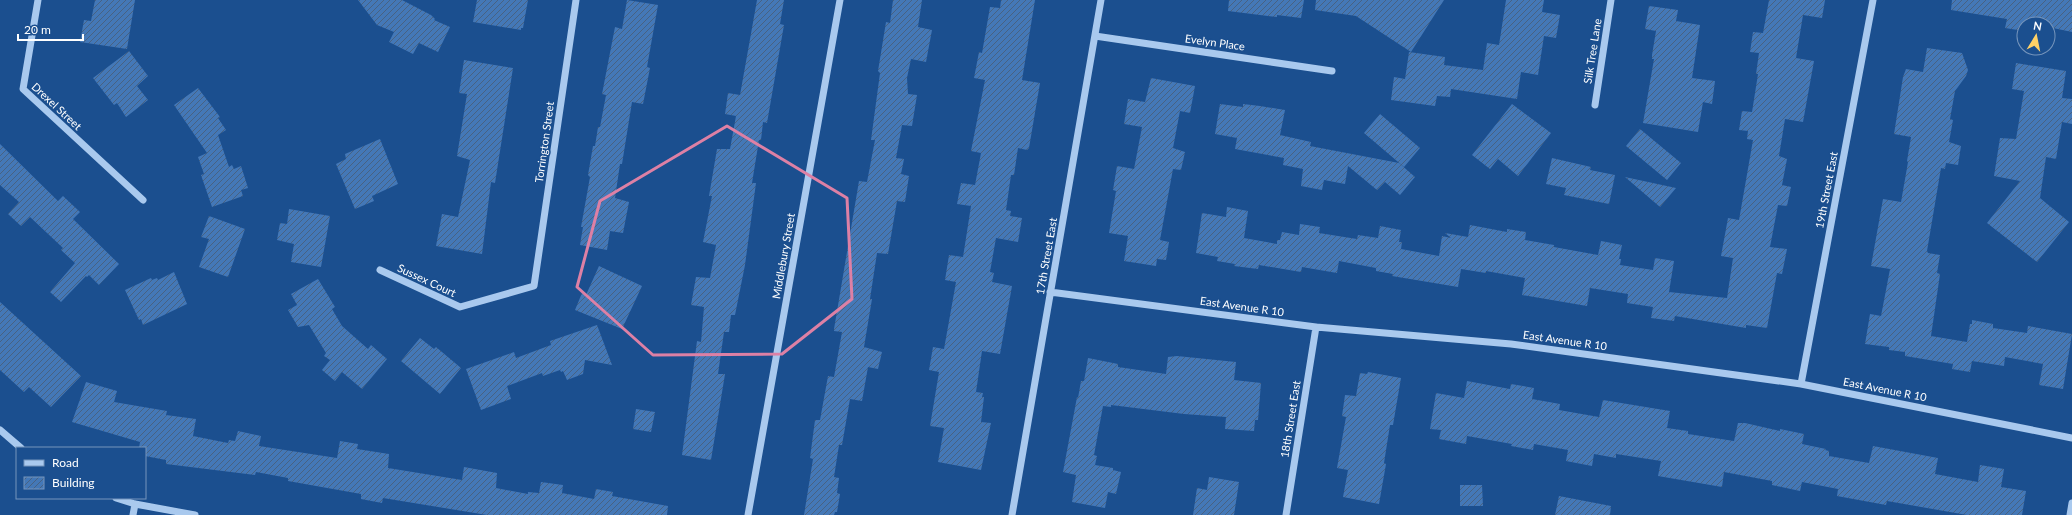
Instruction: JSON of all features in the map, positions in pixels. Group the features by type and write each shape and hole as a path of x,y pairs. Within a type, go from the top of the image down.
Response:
{"street":[{"name":"Drexel Street","path":"38,0 23,89 143,200"},
{"name":"Torrington Street","path":"534,286 576,0"},
{"name":"Middlebury Street","path":"748,515 840,0"},
{"name":"17th Street East","path":"1012,515 1101,0"},
{"name":"Silk Tree Lane","path":"1595,105 1611,0"},
{"name":"19th Street East","path":"1801,384 1873,0"},
{"name":"Evelyn Place","path":"1095,36 1332,71"},
{"name":"Sussex Court","path":"380,270 460,307 534,286"},
{"name":"East Avenue R 10","path":"1050,292 1316,327 1512,344 1801,384 2072,438"},
{"name":"18th Street East","path":"1286,515 1316,327"},
{"path":"0,430 20,447"},
{"path":"119,499 135,504 194,515"},
{"path":"2070,515 2072,503"},
{"path":"133,515 135,504"}],"highlighted area":[{"path":"727,126 847,198 852,299 782,354 653,355 577,287 600,201"}],"building":[{"path":"95,0 135,0 127,49 80,42 84,20 91,21"},
{"path":"358,0 402,0 431,15 435,19 434,20 450,27 438,52 419,43 413,54 389,42 394,32 377,25"},
{"path":"477,0 528,0 523,28 521,28 521,30 473,22"},
{"path":"627,0 658,5 647,67 650,68 643,104 632,102 622,164 620,164 615,198 629,202 623,233 610,231 607,250 580,245 583,227 581,227 590,177 588,175 593,146 595,146 598,127 600,127 606,95 602,94 615,27 622,29"},
{"path":"757,0 784,0 780,24 784,25 767,123 763,122 761,140 759,140 752,183 756,183 745,265 735,315 731,315 729,332 724,332 718,374 725,374 711,460 682,455 697,341 701,342 704,307 691,305 696,277 710,278 716,245 703,242 712,196 709,196 717,149 730,149 736,116 725,114 728,93 740,95"},
{"path":"893,0 922,0 918,27 932,30 926,62 911,59 907,78 908,94 917,95 912,126 902,125 896,158 904,159 901,174 909,176 905,202 897,201 888,254 877,253 870,299 872,299 864,347 882,352 878,369 868,367 862,401 850,399 842,445 839,445 834,477 839,478 837,493 840,494 837,512 835,512 834,515 804,515 813,459 810,458 815,420 820,420 828,376 834,377 842,332 834,331 834,329 859,181 867,182 875,140 871,140 880,73 878,71 886,22 890,23"},
{"path":"1001,0 1035,0 1022,80 1040,83 1029,148 1027,150 1018,148 1014,175 1011,175 1006,210 1011,211 1010,216 1022,218 1018,242 996,238 990,272 994,273 992,282 1012,286 1000,354 982,351 976,392 983,393 982,397 984,397 981,422 991,423 981,470 938,462 944,428 930,426 939,372 929,370 933,347 944,349 956,282 945,280 949,255 963,257 971,206 957,204 961,183 975,185 981,153 971,151 985,80 974,78 979,52 982,53 990,7 1000,8"},
{"path":"1229,0 1304,0 1301,18 1277,15 1277,17 1228,11"},
{"path":"1316,0 1444,0 1411,52 1356,16 1315,10"},
{"path":"1506,0 1544,0 1542,12 1560,15 1556,38 1544,36 1538,75 1521,72 1517,99 1451,89 1450,97 1437,96 1435,106 1391,100 1394,77 1405,79 1409,52 1445,57 1444,65 1483,70 1487,43 1499,45"},
{"path":"1769,0 1825,0 1822,18 1803,15 1796,58 1814,61 1803,122 1785,119 1779,156 1787,159 1782,185 1791,187 1787,206 1778,205 1770,247 1787,249 1782,274 1777,273 1767,328 1746,325 1746,328 1675,316 1674,321 1651,318 1653,307 1627,303 1628,294 1590,288 1587,306 1522,295 1525,278 1486,271 1486,273 1461,269 1458,287 1392,276 1393,274 1376,271 1376,268 1339,261 1337,273 1302,267 1301,272 1259,265 1258,269 1234,266 1235,264 1217,261 1218,257 1196,253 1202,213 1226,217 1227,207 1248,211 1244,238 1277,244 1277,240 1280,240 1282,232 1299,235 1300,224 1320,227 1319,233 1357,239 1358,235 1378,238 1380,226 1401,230 1399,242 1402,242 1401,249 1439,256 1442,236 1451,238 1445,233 1468,237 1470,225 1507,232 1507,229 1526,232 1525,240 1598,255 1601,241 1622,245 1619,259 1621,259 1620,265 1653,270 1655,258 1674,261 1669,292 1727,298 1733,258 1721,256 1728,218 1739,220 1753,140 1747,139 1748,131 1739,130 1742,111 1752,112 1758,74 1756,74 1759,53 1750,52 1753,32 1763,33"},
{"path":"1952,0 2072,0 2072,32 2056,29 2056,16 2016,16 2016,30 2005,28 2007,19 1951,10"},
{"path":"1649,6 1678,10 1676,21 1700,25 1692,78 1715,81 1712,104 1703,102 1698,132 1643,123 1654,59 1652,59 1652,55 1656,31 1645,29"},
{"path":"1927,48 1962,53 1968,70 1966,76 1955,91 1950,119 1953,120 1949,142 1961,146 1958,165 1946,163 1945,169 1941,168 1927,251 1928,253 1940,255 1937,273 1940,274 1931,336 1967,342 1972,320 1993,324 1993,328 2027,333 2028,326 2072,334 2063,389 2039,385 2043,364 2005,357 2004,366 1972,361 1970,372 1952,369 1953,364 1905,356 1905,352 1889,350 1889,347 1865,344 1870,314 1881,316 1890,269 1871,266 1883,199 1901,202 1908,162 1911,137 1894,134 1903,77 1906,69 1923,72"},
{"path":"129,51 148,76 137,86 148,100 126,117 117,103 114,105 93,78"},
{"path":"464,60 513,68 495,183 491,182 482,254 436,246 442,214 458,217 470,160 457,156 467,94 459,93"},
{"path":"2016,63 2066,71 2062,98 2072,99 2072,124 2062,122 2056,159 2046,157 2040,198 2069,222 2037,262 1987,223 2020,181 1994,176 2000,138 2016,139 2024,91 2012,89"},
{"path":"1151,78 1195,86 1190,113 1180,111 1173,148 1185,152 1181,170 1173,169 1160,240 1169,242 1166,260 1157,259 1156,266 1124,261 1128,236 1109,233 1116,191 1113,190 1117,166 1134,169 1142,127 1124,124 1128,99 1145,102"},
{"path":"198,88 220,117 218,118 226,130 218,135 229,167 232,165 234,169 241,166 248,188 241,190 243,196 212,207 201,175 204,174 198,157 207,153 174,105"},
{"path":"1220,104 1243,107 1243,104 1285,110 1280,135 1311,142 1310,146 1399,163 1415,177 1400,195 1385,182 1377,190 1348,166 1345,184 1324,180 1322,190 1301,186 1303,169 1283,165 1284,158 1235,149 1237,138 1215,134"},
{"path":"1512,104 1551,133 1518,176 1498,159 1490,169 1472,155"},
{"path":"1380,114 1420,148 1404,167 1364,133"},
{"path":"1640,129 1681,163 1667,180 1626,146"},
{"path":"380,139 398,184 372,196 374,201 355,209 336,164 346,159 345,154"},
{"path":"0,144 58,201 63,196 80,212 73,219 119,264 99,285 89,275 87,277 86,276 61,302 50,292 75,263 61,250 63,248 30,217 21,226 8,214 19,202 0,185"},
{"path":"1552,158 1591,167 1590,170 1615,175 1609,204 1564,195 1566,188 1546,184"},
{"path":"1625,177 1676,188 1660,207"},
{"path":"289,209 330,216 321,267 291,262 294,244 277,240 280,223 287,224"},
{"path":"209,216 245,229 228,277 199,267 209,239 201,237"},
{"path":"599,266 642,286 622,329 575,310 582,293 586,295"},
{"path":"174,272 187,304 143,325 141,319 139,320 125,290 151,278 152,280 157,278 158,280"},
{"path":"318,279 335,307 332,309 342,326 368,349 371,345 387,359 362,389 342,372 335,381 322,370 330,360 324,356 326,353 309,325 298,327 288,310 297,305 291,294"},
{"path":"0,302 81,376 51,407 29,387 24,392 0,370"},
{"path":"597,325 612,365 585,360 583,374 567,380 563,371 561,372 560,370 543,376 542,373 507,386 511,399 481,410 466,369 514,352 516,358 551,345 550,341"},
{"path":"420,338 434,349 436,347 461,368 440,394 401,361"},
{"path":"1177,356 1236,362 1234,380 1261,383 1258,420 1255,420 1254,431 1225,429 1226,417 1184,414 1111,405 1111,407 1103,406 1094,455 1097,456 1095,465 1113,468 1113,470 1121,472 1116,494 1108,492 1105,508 1072,502 1076,475 1063,472 1077,397 1078,398 1081,381 1084,381 1088,358 1118,364 1118,367 1166,374 1168,357"},
{"path":"1368,372 1401,378 1393,425 1390,425 1384,463 1386,464 1379,504 1343,497 1348,470 1337,468 1346,417 1342,416 1345,395 1356,396 1360,373 1367,374"},
{"path":"1467,381 1510,389 1511,384 1534,388 1532,399 1560,404 1559,410 1599,417 1603,400 1670,411 1667,428 1688,431 1688,434 1734,441 1738,423 1745,423 1780,431 1780,429 1804,434 1802,444 1826,449 1825,450 1829,451 1829,456 1869,463 1873,446 1938,458 1935,474 1978,482 1980,465 2004,469 2001,487 2026,491 2022,515 1967,515 1887,501 1886,505 1837,496 1838,489 1802,482 1800,491 1772,485 1772,481 1724,472 1722,487 1658,476 1661,461 1616,454 1616,458 1594,454 1592,466 1566,461 1568,450 1534,444 1533,450 1511,446 1512,444 1467,436 1466,444 1439,439 1441,430 1430,429 1436,393 1464,398"},
{"path":"86,382 117,391 114,402 167,411 166,415 196,419 193,436 228,443 229,440 235,441 238,431 261,436 259,446 337,458 340,441 358,444 357,449 389,454 388,468 462,480 464,467 497,473 496,488 528,494 528,492 539,493 541,482 563,485 562,493 594,499 596,489 613,492 612,496 668,506 667,515 487,515 383,498 382,503 361,499 361,494 288,481 288,478 256,472 255,475 166,464 166,460 146,456 146,447 139,447 140,442 72,422"},
{"path":"636,409 655,412 651,432 633,429"},
{"path":"1209,477 1239,482 1234,515 1193,515 1197,488 1207,490"},
{"path":"1460,485 1482,485 1483,506 1460,506"},
{"path":"1559,496 1611,506 1610,515 1555,515"}]}
